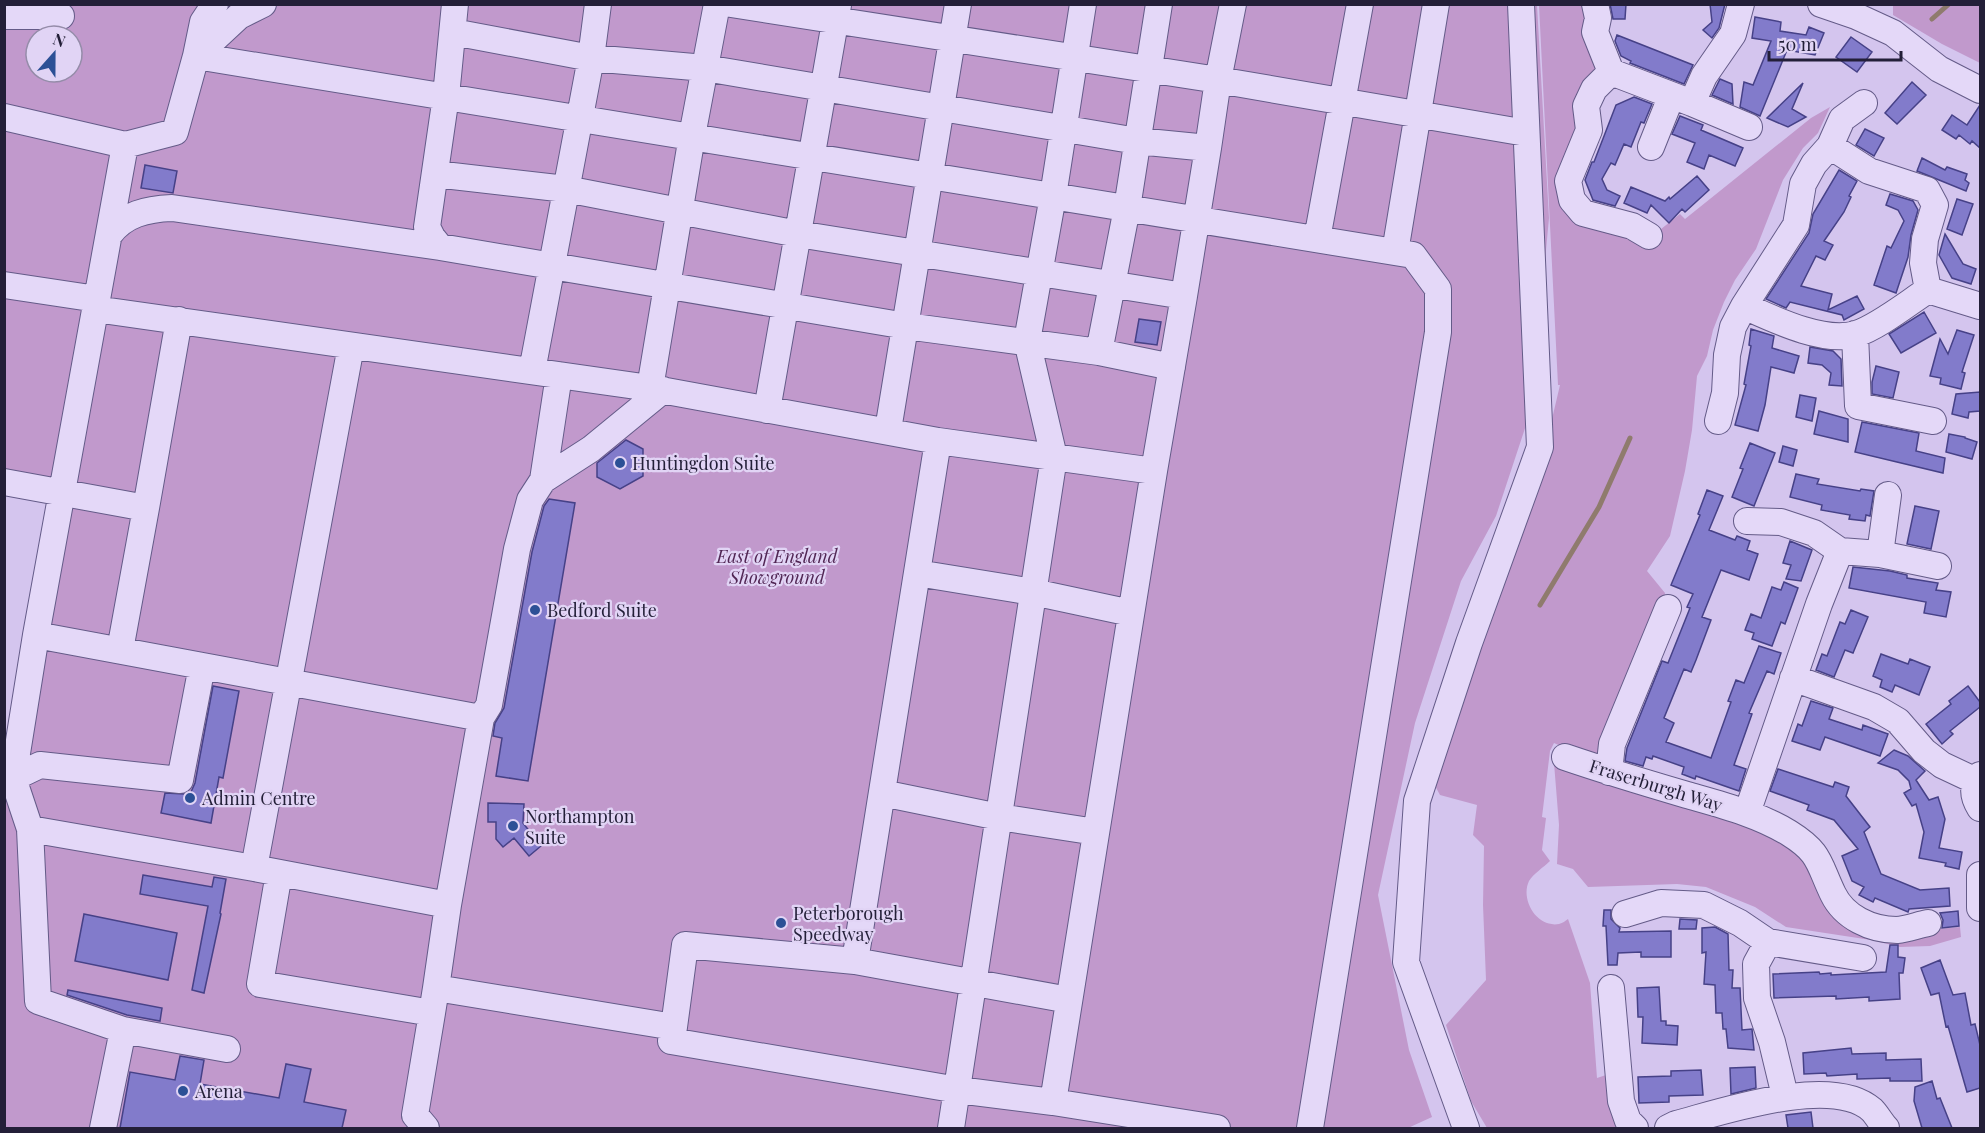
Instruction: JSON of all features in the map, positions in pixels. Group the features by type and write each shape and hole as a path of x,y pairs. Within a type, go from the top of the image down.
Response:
{"street":[{"path":"4,117 125,145 175,132 203,22 215,4"},
{"path":"196,56 239,16 263,4"},
{"path":"425,239 446,96 455,4"},
{"path":"532,371 591,58 598,4"},
{"path":"426,1128 415,1115 448,905 481,718 489,705 517,549 530,500 543,480 591,449 656,389 667,285 717,4"},
{"path":"731,4 837,13 953,39 1218,80 1526,133"},
{"path":"888,430 958,4"},
{"path":"951,1128 1054,457 1027,341 1053,196 1083,4"},
{"path":"1099,352 1127,208 1160,4"},
{"path":"1053,1102 1218,80 1233,4"},
{"path":"1317,239 1360,4"},
{"path":"1395,252 1436,4"},
{"path":"1466,1128 1406,962 1418,801 1469,643 1540,447 1521,4"},
{"path":"1595,4 1598,18 1594,32 1611,72 1749,128"},
{"path":"1651,147 1693,104 1704,76 1733,34 1741,4"},
{"path":"1821,4 1856,16 1893,33 1940,69 1980,90"},
{"path":"767,410 837,13"},
{"path":"4,16 61,16"},
{"path":"453,32 591,58 705,68 1137,141 1208,148"},
{"path":"196,56 1413,255 1438,289 1438,332 1310,1128"},
{"path":"1611,72 1594,89 1586,106 1589,130 1568,181 1572,200 1583,213 1632,226 1649,236"},
{"path":"1718,421 1725,393 1727,355 1738,317 1796,225 1803,184 1842,119 1864,103"},
{"path":"125,145 9,777 30,830 38,1001 123,1030 227,1049"},
{"path":"1822,155 1927,190 1935,205 1925,239 1923,263 1928,290"},
{"path":"435,174 566,189 798,234 1184,296"},
{"path":"109,235 115,226 133,215 152,208 172,208 425,239 552,266 906,326 1099,352 1172,367"},
{"path":"4,285 180,320 656,389 938,441 1154,471"},
{"path":"1738,317 1779,322 1824,335 1855,334 1882,320 1928,290"},
{"path":"1928,290 1980,306"},
{"path":"120,650 180,320"},
{"path":"1855,334 1858,406 1933,421"},
{"path":"254,868 351,346"},
{"path":"543,480 559,375"},
{"path":"855,961 938,441"},
{"path":"4,482 146,508"},
{"path":"1880,554 1888,495"},
{"path":"1747,521 1781,522 1814,533 1840,551 1880,554 1938,566"},
{"name":"Fraserburgh Way","path":"1747,813 1819,604 1840,551"},
{"path":"916,573 1033,592 1131,613"},
{"path":"1609,772 1612,744 1668,608"},
{"path":"36,635 481,718"},
{"path":"9,777 40,765 180,780 202,666"},
{"path":"1793,678 1874,706 1898,721 1924,751 1942,765 1978,778 1974,796 1980,808"},
{"name":"Fraserburgh Way","path":"1565,757 1747,813 1787,832 1822,855 1833,895 1845,912 1861,921 1878,928 1899,930 1928,923"},
{"path":"882,793 999,817 1096,832"},
{"path":"30,830 254,868 448,905"},
{"path":"279,873 260,984 674,1026"},
{"path":"1980,874 1980,908"},
{"path":"1625,914 1661,903 1704,905 1740,923 1768,942 1863,958"},
{"path":"1768,942 1756,964 1757,998 1772,1042 1785,1096"},
{"path":"1069,1000 855,961 685,945 671,1041 958,1089 1217,1128"},
{"path":"1611,988 1621,1101 1628,1121 1635,1128"},
{"path":"103,1128 123,1030"},
{"path":"1668,1128 1785,1096 1828,1095 1856,1101 1872,1110 1886,1128"}],"green space":[{"path":"1586,4 1598,72 1580,122 1562,196 1656,233 1680,214 1685,219 1811,118 1830,107 1818,133 1803,148 1783,180 1756,249 1735,280 1724,302 1713,330 1707,356 1697,376 1692,430 1670,536 1647,571 1665,593 1663,605 1612,751 1583,756 1554,743 1550,751 1542,817 1546,818 1542,850 1550,861 1529,881 1527,896 1532,911 1544,922 1559,924 1568,919 1590,983 1597,1078 1609,1074 1624,1128 1487,1128 1471,1101 1446,1025 1486,980 1483,905 1484,846 1473,835 1477,805 1440,795 1427,771 1544,453 1560,385 1558,385 1539,5"},
{"name":"East of England Showground","path":"5,5 1537,5 1549,218 1531,410 1496,516 1461,581 1415,723 1378,895 1409,1050 1432,1117 1408,1128 5,1128 5,744 57,498 5,487"},
{"path":"1893,5 1980,5 1980,63 1893,15"},
{"path":"1554,763 1774,832 1801,848 1840,911 1936,929 1960,927 1961,937 1930,946 1900,947 1871,940 1786,927 1755,907 1706,887 1677,884 1588,887 1573,869 1557,864 1559,825"}],"building":[{"path":"1610,4 1626,4 1625,19 1613,19"},
{"path":"1710,4 1725,4 1719,28 1712,38 1703,30 1712,22"},
{"path":"1755,17 1781,22 1780,31 1806,35 1809,27 1824,33 1815,55 1787,50 1760,116 1740,107 1744,82 1753,85 1771,41 1752,38"},
{"path":"1617,35 1693,65 1684,84 1630,63 1631,61 1621,56 1615,41"},
{"path":"1851,37 1872,52 1857,72 1836,57"},
{"path":"1720,79 1732,84 1733,104 1712,95"},
{"path":"1912,82 1926,95 1897,124 1885,113"},
{"path":"1803,83 1792,109 1806,117 1788,127 1767,118"},
{"path":"1634,97 1652,104 1644,123 1641,122 1631,147 1624,144 1615,165 1611,163 1602,179 1607,190 1620,196 1615,206 1593,200 1585,180 1592,162 1594,162 1616,105"},
{"path":"1980,105 1980,148 1972,141 1970,144 1959,135 1956,139 1942,130 1952,115 1967,125"},
{"path":"1680,116 1703,125 1701,130 1743,148 1735,166 1709,155 1704,169 1687,162 1695,143 1672,134"},
{"path":"1865,129 1884,138 1874,156 1856,145"},
{"path":"1922,158 1945,170 1947,167 1967,174 1965,180 1969,183 1966,191 1917,171"},
{"path":"145,165 177,171 173,193 141,188"},
{"path":"1839,170 1857,181 1844,212 1824,241 1833,245 1825,260 1816,256 1801,286 1832,294 1828,310 1857,296 1864,309 1844,320 1842,315 1790,302 1786,308 1766,299 1809,233 1813,214"},
{"path":"1697,176 1709,190 1685,212 1682,209 1669,223 1651,205 1647,213 1624,203 1631,187 1665,201"},
{"path":"1890,194 1913,201 1918,210 1908,257 1896,293 1874,285 1887,246 1891,248 1904,221 1898,210 1886,205"},
{"path":"1957,199 1973,204 1962,235 1947,229"},
{"path":"1945,234 1963,264 1976,269 1971,284 1952,278 1939,255"},
{"path":"1924,312 1936,333 1901,353 1889,334"},
{"path":"1139,319 1161,322 1157,345 1135,342"},
{"path":"1751,329 1774,336 1772,348 1799,356 1794,373 1771,367 1758,431 1735,425 1746,385 1744,384 1751,346 1749,345"},
{"path":"1957,330 1974,335 1962,372 1965,373 1961,389 1940,384 1941,378 1930,376 1940,339 1948,354"},
{"path":"1810,347 1833,351 1841,359 1842,386 1829,385 1831,373 1822,365 1808,363"},
{"path":"1876,366 1899,372 1893,398 1872,394"},
{"path":"1980,392 1980,411 1969,412 1968,418 1952,414 1956,394"},
{"path":"1800,395 1816,398 1812,421 1796,417"},
{"path":"1819,411 1848,419 1848,442 1814,434"},
{"path":"1862,422 1919,433 1916,451 1945,458 1943,473 1855,452"},
{"path":"1949,434 1977,442 1972,459 1946,452"},
{"name":"Huntingdon Suite","path":"626,440 643,449 643,476 620,489 597,477 597,463"},
{"path":"1750,443 1775,453 1754,506 1732,497"},
{"path":"1783,446 1797,450 1793,466 1779,462"},
{"path":"1796,474 1819,479 1817,484 1874,491 1870,516 1866,515 1865,521 1849,519 1850,515 1821,510 1822,505 1790,497"},
{"path":"1707,490 1723,496 1709,530 1735,540 1737,536 1750,541 1747,550 1758,554 1749,580 1721,570 1702,617 1711,620 1696,660 1691,672 1684,669 1664,718 1674,723 1666,742 1711,758 1731,702 1728,701 1736,680 1744,683 1759,646 1781,653 1774,674 1767,671 1749,713 1752,714 1734,765 1746,769 1739,791 1696,776 1695,779 1682,774 1684,767 1653,756 1652,759 1646,757 1643,766 1625,761 1627,748 1662,661 1668,663 1690,608 1687,607 1693,594 1671,585 1700,515 1698,514"},
{"path":"549,499 575,503 528,781 496,776 502,738 493,736 495,723 504,708 532,552 544,506"},
{"path":"1915,506 1939,511 1931,549 1907,544"},
{"path":"1790,541 1812,550 1801,581 1786,579 1791,565 1783,563"},
{"path":"1853,567 1890,571 1907,575 1907,578 1938,583 1936,590 1951,592 1946,617 1924,613 1926,602 1849,588"},
{"path":"1784,582 1798,588 1785,624 1781,622 1772,646 1752,639 1754,633 1745,630 1751,614 1761,618 1772,587 1781,590"},
{"path":"1851,610 1868,617 1853,653 1845,650 1834,677 1816,670 1822,654 1827,656 1840,622 1845,624"},
{"path":"1881,654 1908,664 1910,659 1930,667 1919,695 1895,685 1892,692 1880,687 1882,680 1873,676"},
{"path":"213,686 239,691 223,778 219,777 211,823 161,813 165,793 191,792 195,783"},
{"path":"1968,686 1980,702 1980,707 1950,731 1953,734 1942,744 1926,724 1951,704 1949,701"},
{"path":"1811,701 1833,708 1829,719 1862,730 1863,725 1888,734 1880,756 1825,737 1820,750 1792,741 1798,724 1802,726"},
{"path":"1894,750 1908,756 1925,771 1916,780 1929,800 1938,797 1945,819 1939,848 1962,852 1959,869 1945,866 1946,863 1919,858 1924,832 1916,804 1912,806 1904,793 1911,789 1909,781 1898,770 1878,763"},
{"path":"1778,769 1833,787 1835,782 1849,787 1846,796 1870,827 1864,832 1881,874 1920,890 1949,888 1950,906 1909,909 1908,912 1875,898 1873,902 1859,895 1864,887 1852,881 1842,856 1858,849 1834,820 1807,810 1809,805 1770,791"},
{"name":"Northampton Suite","path":"488,803 524,804 523,823 541,846 529,856 514,838 503,847 496,839 496,822 488,822"},
{"path":"143,875 212,887 214,877 226,879 204,993 192,990 208,906 140,894"},
{"path":"1604,910 1611,910 1611,919 1620,928 1619,932 1671,931 1671,957 1641,957 1641,952 1618,953 1617,965 1608,965 1606,926 1603,926"},
{"path":"1958,911 1959,926 1942,928 1943,920 1940,913"},
{"path":"84,914 177,933 168,980 75,961"},
{"path":"1680,919 1697,920 1696,929 1679,929"},
{"path":"1715,927 1728,934 1729,970 1733,970 1732,988 1740,988 1742,1030 1752,1029 1754,1050 1728,1048 1722,1013 1716,1013 1715,985 1704,984 1706,952 1702,953 1702,928"},
{"path":"1890,945 1898,945 1898,957 1905,958 1903,973 1899,973 1900,999 1869,1001 1869,997 1836,999 1836,996 1774,998 1773,974 1819,972 1820,974 1831,973 1831,975 1886,972"},
{"path":"1940,960 1953,995 1965,993 1971,1025 1975,1024 1980,1045 1980,1088 1967,1092 1948,1026 1946,1027 1939,993 1931,995 1921,968"},
{"path":"1659,987 1661,1021 1666,1021 1666,1025 1678,1026 1677,1045 1642,1043 1643,1017 1638,1017 1637,988"},
{"path":"68,990 162,1008 160,1021 127,1015 67,995"},
{"path":"1851,1048 1852,1054 1886,1053 1886,1060 1921,1059 1922,1081 1890,1081 1890,1078 1857,1079 1857,1074 1827,1076 1826,1073 1804,1074 1803,1053"},
{"name":"Arena","path":"180,1056 204,1060 200,1084 279,1098 286,1064 311,1069 304,1102 346,1110 342,1128 120,1128 130,1072 175,1080"},
{"path":"1755,1067 1756,1088 1731,1094 1730,1068"},
{"path":"1701,1070 1703,1095 1669,1096 1669,1102 1639,1103 1638,1077 1671,1076 1671,1071"},
{"path":"1932,1081 1937,1099 1940,1098 1952,1128 1922,1128 1914,1101 1915,1087"},
{"path":"1811,1112 1813,1128 1788,1128 1786,1115"}],"waterway":[{"path":"1932,19 1949,4"},
{"path":"1540,605 1599,507 1630,438"}],"place":[{"name":"Huntingdon Suite","path":"620,463"},
{"name":"Bedford Suite","path":"535,610"},
{"name":"Admin Centre","path":"190,798"},
{"name":"Northampton Suite","path":"513,826"},
{"name":"Peterborough Speedway","path":"781,923"},
{"name":"Arena","path":"183,1091"}]}
